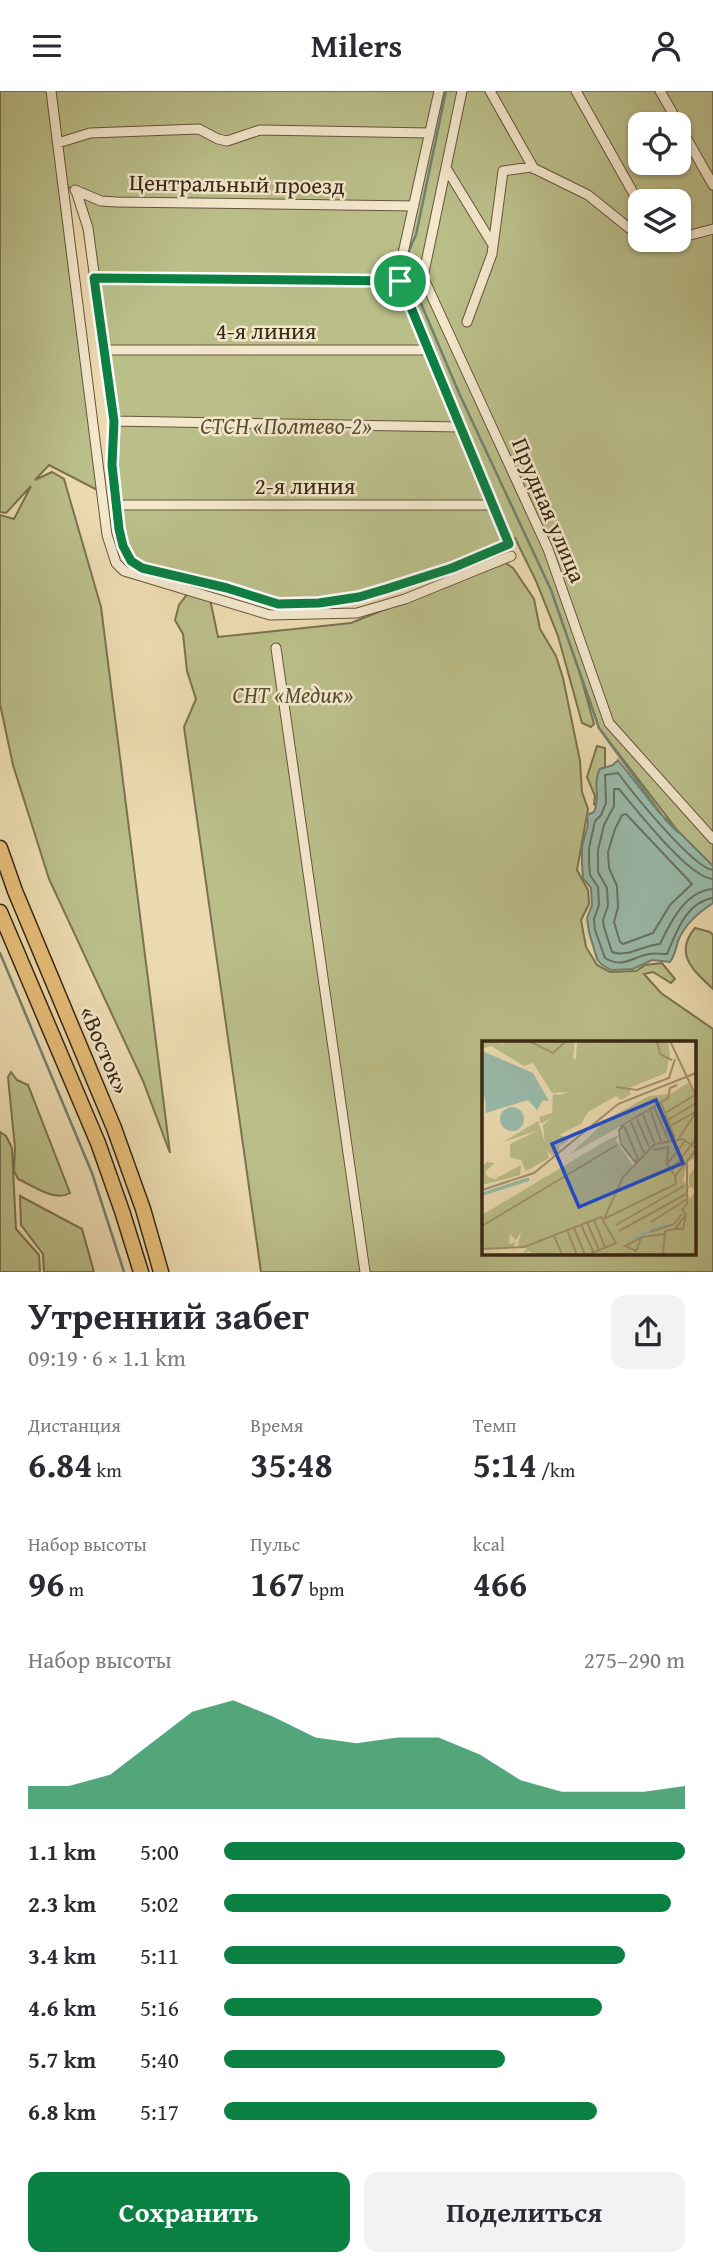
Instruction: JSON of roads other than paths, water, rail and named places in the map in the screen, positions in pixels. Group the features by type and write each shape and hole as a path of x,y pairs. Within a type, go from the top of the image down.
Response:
{"highway":[{"name":"«Восток»","path":"0,848 30,930 114,1128 143,1209 161,1272"},
{"name":"«Восток»","path":"0,912 99,1143 141,1272"}],"street":[{"path":"51,91 107,535 116,563 124,571 270,615 357,613 405,599 511,556"},
{"path":"76,191 88,227 114,421 112,465 117,505 123,546 131,561 142,568 227,588 278,604 319,603 359,597 452,568 509,544 398,276 439,91"},
{"name":"Прудная улица","path":"462,91 423,277 548,549 608,723 713,839"},
{"path":"490,91 534,169"},
{"path":"576,91 631,189"},
{"path":"660,91 672,112"},
{"path":"58,143 90,133 199,129 223,141 260,130 430,133"},
{"path":"691,146 713,185"},
{"path":"446,168 493,245"},
{"path":"467,321 493,245 503,170 534,169 589,195 628,227"},
{"name":"Центральный проезд","path":"64,185 101,201 117,202 414,206"},
{"path":"691,235 713,229"},
{"path":"94,278 400,281"},
{"name":"4-я линия","path":"104,350 429,350"},
{"path":"114,421 460,427"},
{"name":"2-я линия","path":"117,505 493,505"},
{"path":"276,648 365,1272"}],"water":[{"path":"618,760 658,811 713,866 713,903 684,929 670,962 652,960 633,969 611,970 597,959 589,932 587,918 592,905 591,888 583,878 582,847 588,825 587,815 594,812 596,806 600,769 613,765"}],"waterway":[{"path":"446,91 416,235 406,257 408,273 459,393 551,590 599,728 661,814"},
{"path":"665,819 678,832"},
{"path":"0,953 92,1173 124,1272"}],"park label":[{"name":"СТСН «Полтево-2»","path":"286,426"},
{"name":"СНТ «Медик»","path":"293,695"}]}
